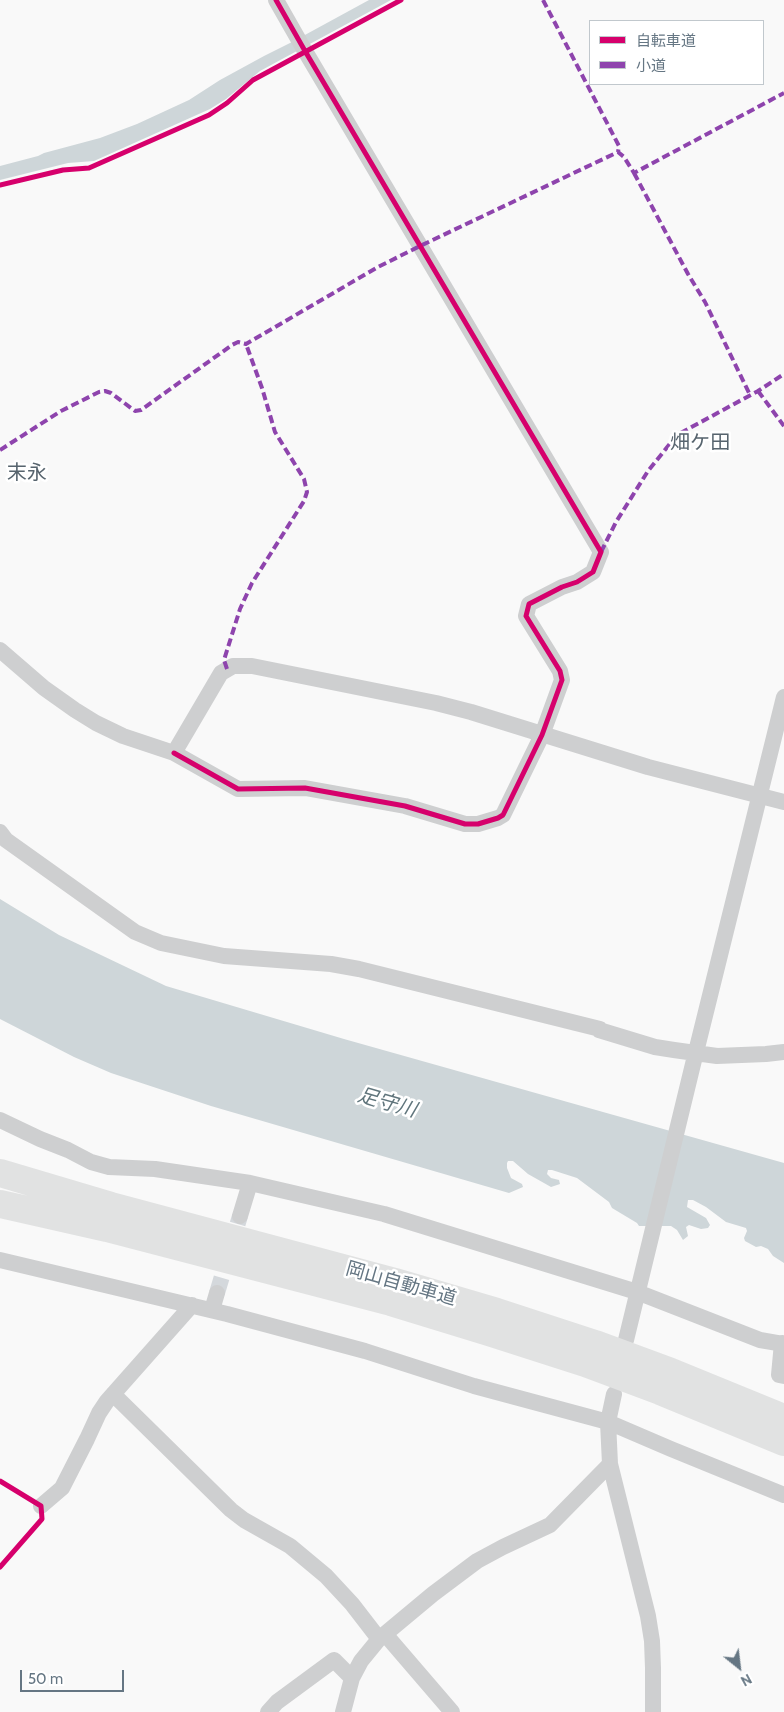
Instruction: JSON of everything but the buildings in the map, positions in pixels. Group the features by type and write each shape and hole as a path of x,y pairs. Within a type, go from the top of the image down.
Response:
{"highway":[{"path":"2,1179 107,1228"},
{"name":"岡山自動車道","path":"2,1179 111,1206 395,1282 497,1312 595,1344 671,1372 784,1418"},
{"path":"0,1204 107,1228"},
{"name":"岡山自動車道","path":"107,1228 391,1302 489,1332 585,1363 660,1391 784,1442"}],"street":[{"path":"0,650 44,688 96,723 123,736 174,753 238,789 305,788 405,806 465,824 478,824 503,815 542,735 562,680 560,671 526,616 529,604 562,587 577,582 593,572 601,552 276,0"},
{"path":"174,753 221,673 233,666 252,666 436,703 648,768 784,802"},
{"path":"626,1340 784,698"},
{"path":"0,832 6,840 135,932 161,943 224,956 331,964 359,968 600,1029 655,1047 695,1056 784,1052"},
{"path":"0,1120 91,1162 109,1167 155,1169 250,1183 384,1214 638,1287 752,1337 783,1344 779,1375 784,1376"},
{"path":"240,1216 250,1183"},
{"path":"0,1260 192,1304 365,1350 474,1386 608,1422 670,1450 784,1496"},
{"path":"212,1310 217,1293"},
{"path":"41,1506 62,1488 99,1413 112,1394 192,1304"},
{"path":"112,1394 231,1510 244,1520 290,1546 326,1576 452,1712"},
{"path":"614,1394 608,1422 610,1464 648,1616 652,1641 653,1712"},
{"path":"343,1712 352,1678 361,1661 382,1637 433,1594 478,1561 550,1524 610,1464"},
{"path":"268,1712 278,1702 334,1660 352,1678"}],"water":[{"path":"369,0 391,0 260,71 226,99 210,109 94,161 68,163 0,180 0,166 100,138 137,124 189,100 220,80"},
{"name":"足守川","path":"0,899 59,935 166,986 344,1039 784,1163 784,1263 773,1256 768,1249 761,1246 756,1247 745,1241 746,1228 726,1222 693,1200 688,1200 687,1207 706,1218 710,1225 708,1228 701,1229 689,1225 686,1227 688,1236 683,1240 677,1230 671,1226 639,1226 612,1208 609,1202 577,1178 552,1170 548,1170 547,1174 551,1178 559,1180 560,1184 551,1187 528,1174 513,1161 508,1161 507,1168 511,1178 522,1184 523,1187 509,1193 211,1106 111,1073 74,1057 0,1019"}],"tunnel":[{"path":"217,1293 240,1216"}],"marked path":[{"path":"543,0 619,146 618,152"},
{"path":"0,450 61,411 99,392 111,393 135,411 141,410 232,345 238,342 246,344 378,267 420,246 618,152 624,157 634,173 784,93"},
{"path":"634,173 705,302 750,395"},
{"path":"227,669 224,660 240,609 252,583 304,501 307,492 304,479 275,432 246,344"},
{"path":"601,552 616,522 648,471 677,435 758,391 784,374"},
{"path":"758,391 784,426"}],"cycle path":[{"path":"174,753 238,789 305,788 405,806 465,824 478,824 498,818 503,815 542,735 562,680 560,671 526,616 529,604 562,587 577,582 593,572 601,552 276,0"},
{"path":"0,185 63,170 89,168 209,115 227,103 253,80 401,0"},
{"path":"0,1481 41,1506 42,1519 0,1567"}],"district":[{"name":"畑ケ田","path":"700,443"},
{"name":"末永","path":"27,473"}]}
